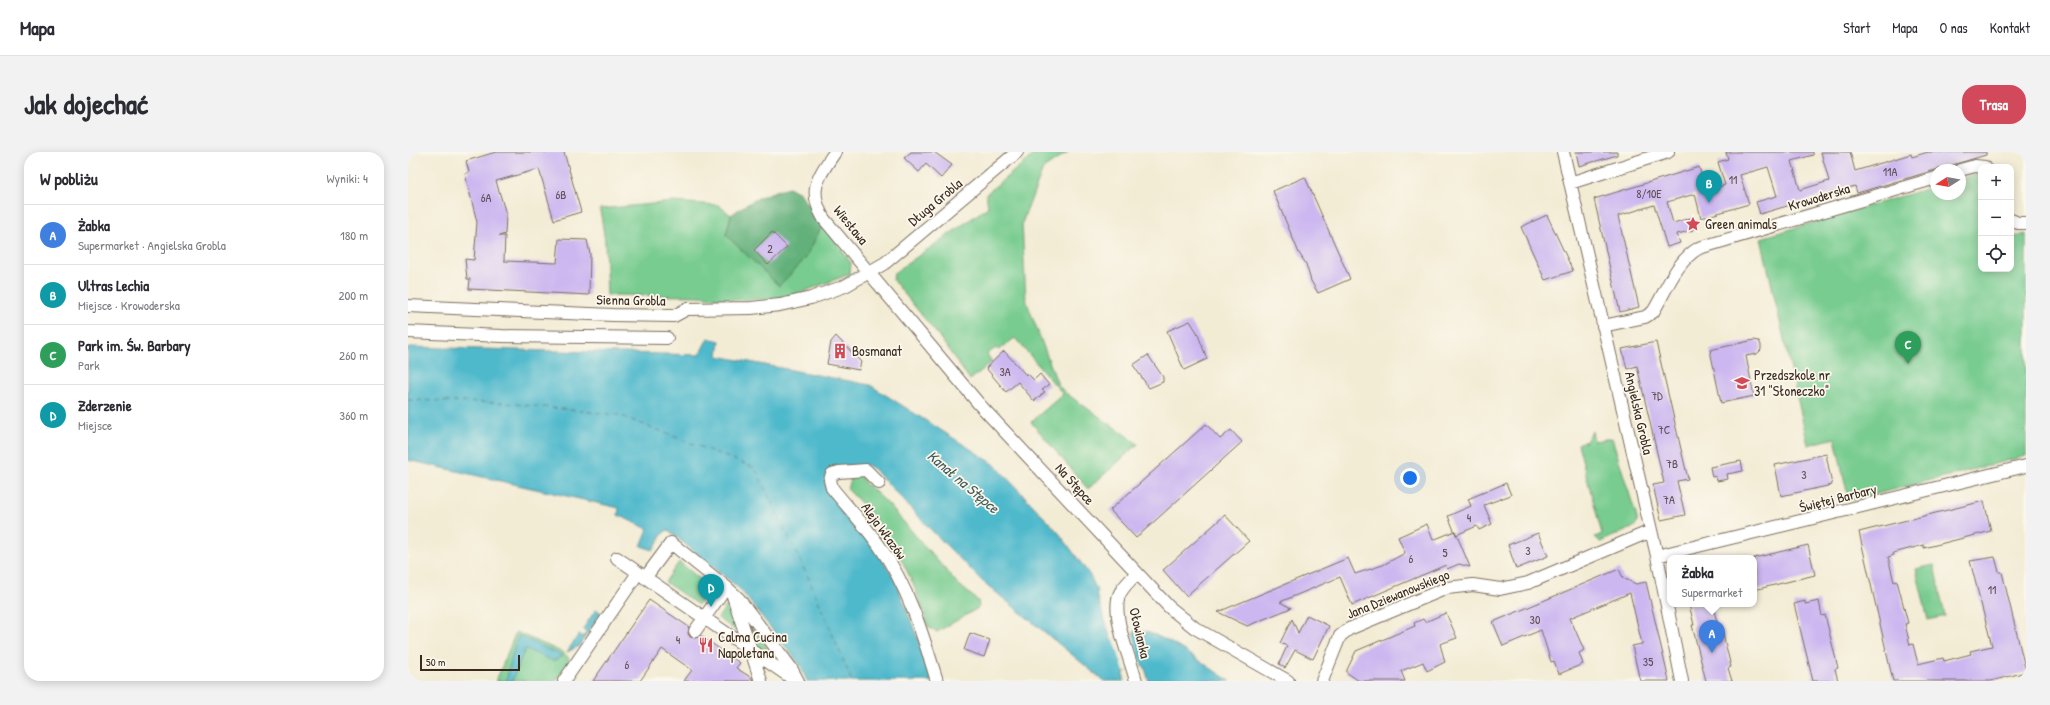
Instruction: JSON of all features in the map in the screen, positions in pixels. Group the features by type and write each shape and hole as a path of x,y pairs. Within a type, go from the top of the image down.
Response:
{"street":[{"name":"Wiesława","path":"835,152 820,173 815,187 817,207 824,219 870,272"},
{"name":"Długa Grobla","path":"870,272 885,263 931,226 1017,152"},
{"name":"Angielska Grobla","path":"1563,152 1657,556 1667,606"},
{"path":"1570,183 1668,152"},
{"path":"1966,168 1978,166"},
{"name":"Krowoderska","path":"1603,326 1645,317 1653,312 1683,260 1690,253 1699,248 1930,180"},
{"path":"2014,221 2026,223"},
{"name":"Sienna Grobla","path":"408,306 613,315 674,316 687,309 751,308 803,300 845,286 870,272"},
{"name":"Na Stępce","path":"870,272 979,404 1168,607 1196,628 1288,681"},
{"path":"408,332 667,338"},
{"name":"Świętej Barbary","path":"1657,556 2026,466"},
{"name":"Aleja Włazów","path":"879,483 866,470 839,472 832,474 830,480 832,488 880,546 898,577 924,641 936,681"},
{"name":"Jana Dziewanowskiego","path":"1322,681 1340,636 1349,629 1447,588 1473,584 1500,589 1528,583 1651,531"},
{"path":"564,681 641,575 671,543 729,589 791,668 797,681"},
{"path":"617,558 797,681"},
{"name":"Ołowianka","path":"1134,675 1118,615 1118,598 1136,574"},
{"path":"694,632 729,589"},
{"path":"729,589 761,681"},
{"name":"Angielska Grobla","path":"1667,607 1682,681"}],"green space":[{"path":"1037,152 1068,152 1043,169 1022,223 1026,300 1058,385 1067,394 1138,444 1088,489 1031,422 1063,394 1015,338 998,350 996,348 987,354 992,362 970,380 938,335 893,280 894,273 988,207 986,194"},
{"path":"1978,174 1978,272 2014,272 2014,237 2026,234 2026,456 1849,501 1835,438 1808,445 1761,238 1930,188 1930,200 1966,200 1966,177"},
{"path":"789,187 800,193 823,224 805,259 779,286 726,235 731,215 758,198"},
{"path":"673,202 718,205 731,215 726,235 805,259 823,224 851,263 850,274 797,294 772,299 727,300 700,296 607,295 605,241 600,209"},
{"path":"1592,431 1594,441 1612,438 1637,518 1637,524 1632,528 1600,542 1595,537 1602,534 1578,444 1584,441 1585,443"},
{"path":"860,475 866,485 868,485 888,504 957,583 978,601 978,608 937,632 928,627 915,588 897,552 875,519 847,489 850,476"},
{"path":"679,562 710,587 698,605 665,582"},
{"path":"1934,565 1945,616 1928,620 1916,569"},
{"path":"729,602 740,634 718,618"},
{"path":"746,619 777,661 754,645"},
{"path":"516,632 564,653 570,660 556,681 496,681"}],"water":[{"name":"Kanał na Stępce","path":"708,338 720,341 718,356 870,385 994,464 1059,533 1089,574 1098,592 1096,593 1112,642 1114,639 1133,634 1135,635 1134,631 1143,631 1168,641 1230,681 1149,681 1144,665 1124,672 1124,681 1104,681 981,580 873,468 867,465 837,466 826,474 826,488 877,551 895,579 924,655 932,681 807,681 800,665 740,589 668,530 663,533 653,550 641,546 648,529 618,515 619,508 408,460 408,347 699,355"},
{"path":"596,609 601,613 579,646 567,652 579,634 583,637 587,632 583,629"},
{"path":"519,636 563,656 553,661 525,649 512,681 506,681 515,644"}],"pier":[{"path":"1133,634 1142,667 1124,672 1114,639"}],"building":[{"path":"496,152 564,152 581,212 554,220 539,169 496,181 506,214 505,234 499,236 505,236 504,261 557,263 559,239 587,240 590,254 589,295 469,289 470,279 467,279 465,259 474,260 477,222 465,174 469,172 466,161"},
{"path":"911,152 934,152 952,165 941,178 926,164 919,172 904,158"},
{"path":"1576,152 1617,152 1617,155 1579,166"},
{"path":"1726,152 1813,152 1813,155 1792,161 1800,190 1829,181 1821,152 1850,152 1855,171 1911,154 1912,157 1928,152 1986,152 1986,155 1955,164 1930,164 1930,171 1857,193 1855,186 1760,214 1756,202 1777,196 1768,167 1740,175 1749,204 1701,218 1695,194 1667,202 1673,223 1691,218 1694,230 1677,234 1680,243 1667,247 1654,205 1618,216 1639,307 1620,312 1594,199 1699,167 1706,191 1725,185 1718,162 1728,159"},
{"path":"1305,177 1350,279 1318,293 1311,281 1306,264 1299,253 1273,191"},
{"path":"1547,215 1573,271 1545,280 1521,227"},
{"path":"772,232 787,247 768,265 754,250"},
{"path":"1190,321 1197,332 1207,359 1184,370 1167,331"},
{"name":"Bosmanat","path":"836,336 861,362 859,370 827,364 831,342"},
{"path":"1754,340 1759,341 1761,350 1757,354 1746,356 1754,396 1721,403 1710,350"},
{"path":"1656,342 1688,479 1677,481 1685,515 1661,520 1653,485 1664,483 1637,366 1627,369 1622,349"},
{"path":"1004,351 1026,375 1027,373 1034,380 1040,374 1049,385 1042,390 1045,392 1034,401 1018,382 1006,392 986,368"},
{"path":"1148,355 1163,377 1163,382 1149,388 1133,365"},
{"path":"1206,424 1220,439 1231,430 1242,442 1136,538 1110,510"},
{"path":"1826,454 1832,485 1781,496 1775,465"},
{"path":"1741,461 1743,471 1727,474 1728,479 1717,481 1716,476 1712,477 1710,467"},
{"path":"1506,483 1511,495 1484,505 1492,524 1479,530 1477,526 1456,535 1448,516 1471,506 1468,499"},
{"path":"1984,501 1991,531 1924,548 1924,545 1893,553 1894,555 1888,557 1894,582 1897,581 1908,623 1905,624 1910,645 1913,644 1918,664 1943,658 1944,661 1971,654 1970,651 1992,646 1970,561 1995,557 1999,572 2002,572 2026,672 1991,681 1893,681 1859,532"},
{"path":"1225,515 1249,541 1186,596 1163,570"},
{"path":"1427,524 1433,540 1455,531 1470,567 1459,564 1447,569 1446,565 1352,605 1340,577 1280,602 1291,608 1247,626 1218,612 1348,558 1355,574 1383,565 1405,553 1398,537"},
{"path":"1538,533 1548,556 1516,569 1508,545"},
{"path":"1808,545 1815,575 1757,589 1757,557"},
{"path":"1619,569 1623,578 1636,584 1646,582 1669,681 1640,681 1632,646 1642,644 1630,593 1570,618 1584,650 1579,653 1583,664 1559,674 1554,661 1551,662 1541,630 1503,646 1493,622"},
{"path":"649,600 689,627 688,634 690,637 695,638 701,636 740,663 736,668 752,678 753,681 684,681 692,670 662,649 640,681 593,681"},
{"path":"1805,601 1805,604 1819,601 1822,616 1825,615 1838,668 1835,669 1838,681 1813,681 1794,604"},
{"path":"1690,607 1713,607 1718,625 1721,625 1731,667 1728,668 1732,681 1706,681 1692,625 1694,625"},
{"path":"1446,613 1457,638 1440,644 1445,662 1427,671 1423,662 1401,671 1405,681 1359,681 1346,672 1356,651 1415,626 1414,623 1423,619 1425,622"},
{"path":"1307,615 1329,626 1313,659 1295,650 1285,668 1279,664 1287,646 1280,643 1292,619 1298,633"},
{"path":"970,633 990,640 984,657 964,650"}],"ferry route":[{"path":"408,400 506,403 619,415 755,468 809,579 852,681"}],"place":[{"name":"Ultras Lechia","path":"1709,203"},
{"name":"Green animals","path":"1693,224"},
{"name":"Bosmanat","path":"840,351"},
{"name":"Park im. Św. Barbary","path":"1908,364"},
{"name":"Przedszkole nr 31 \"Słoneczko\"","path":"1742,383"},
{"name":"Zderzenie","path":"711,607"},
{"name":"Calma Cucina Napoletana","path":"706,645"},
{"name":"Żabka","path":"1712,653"}]}
